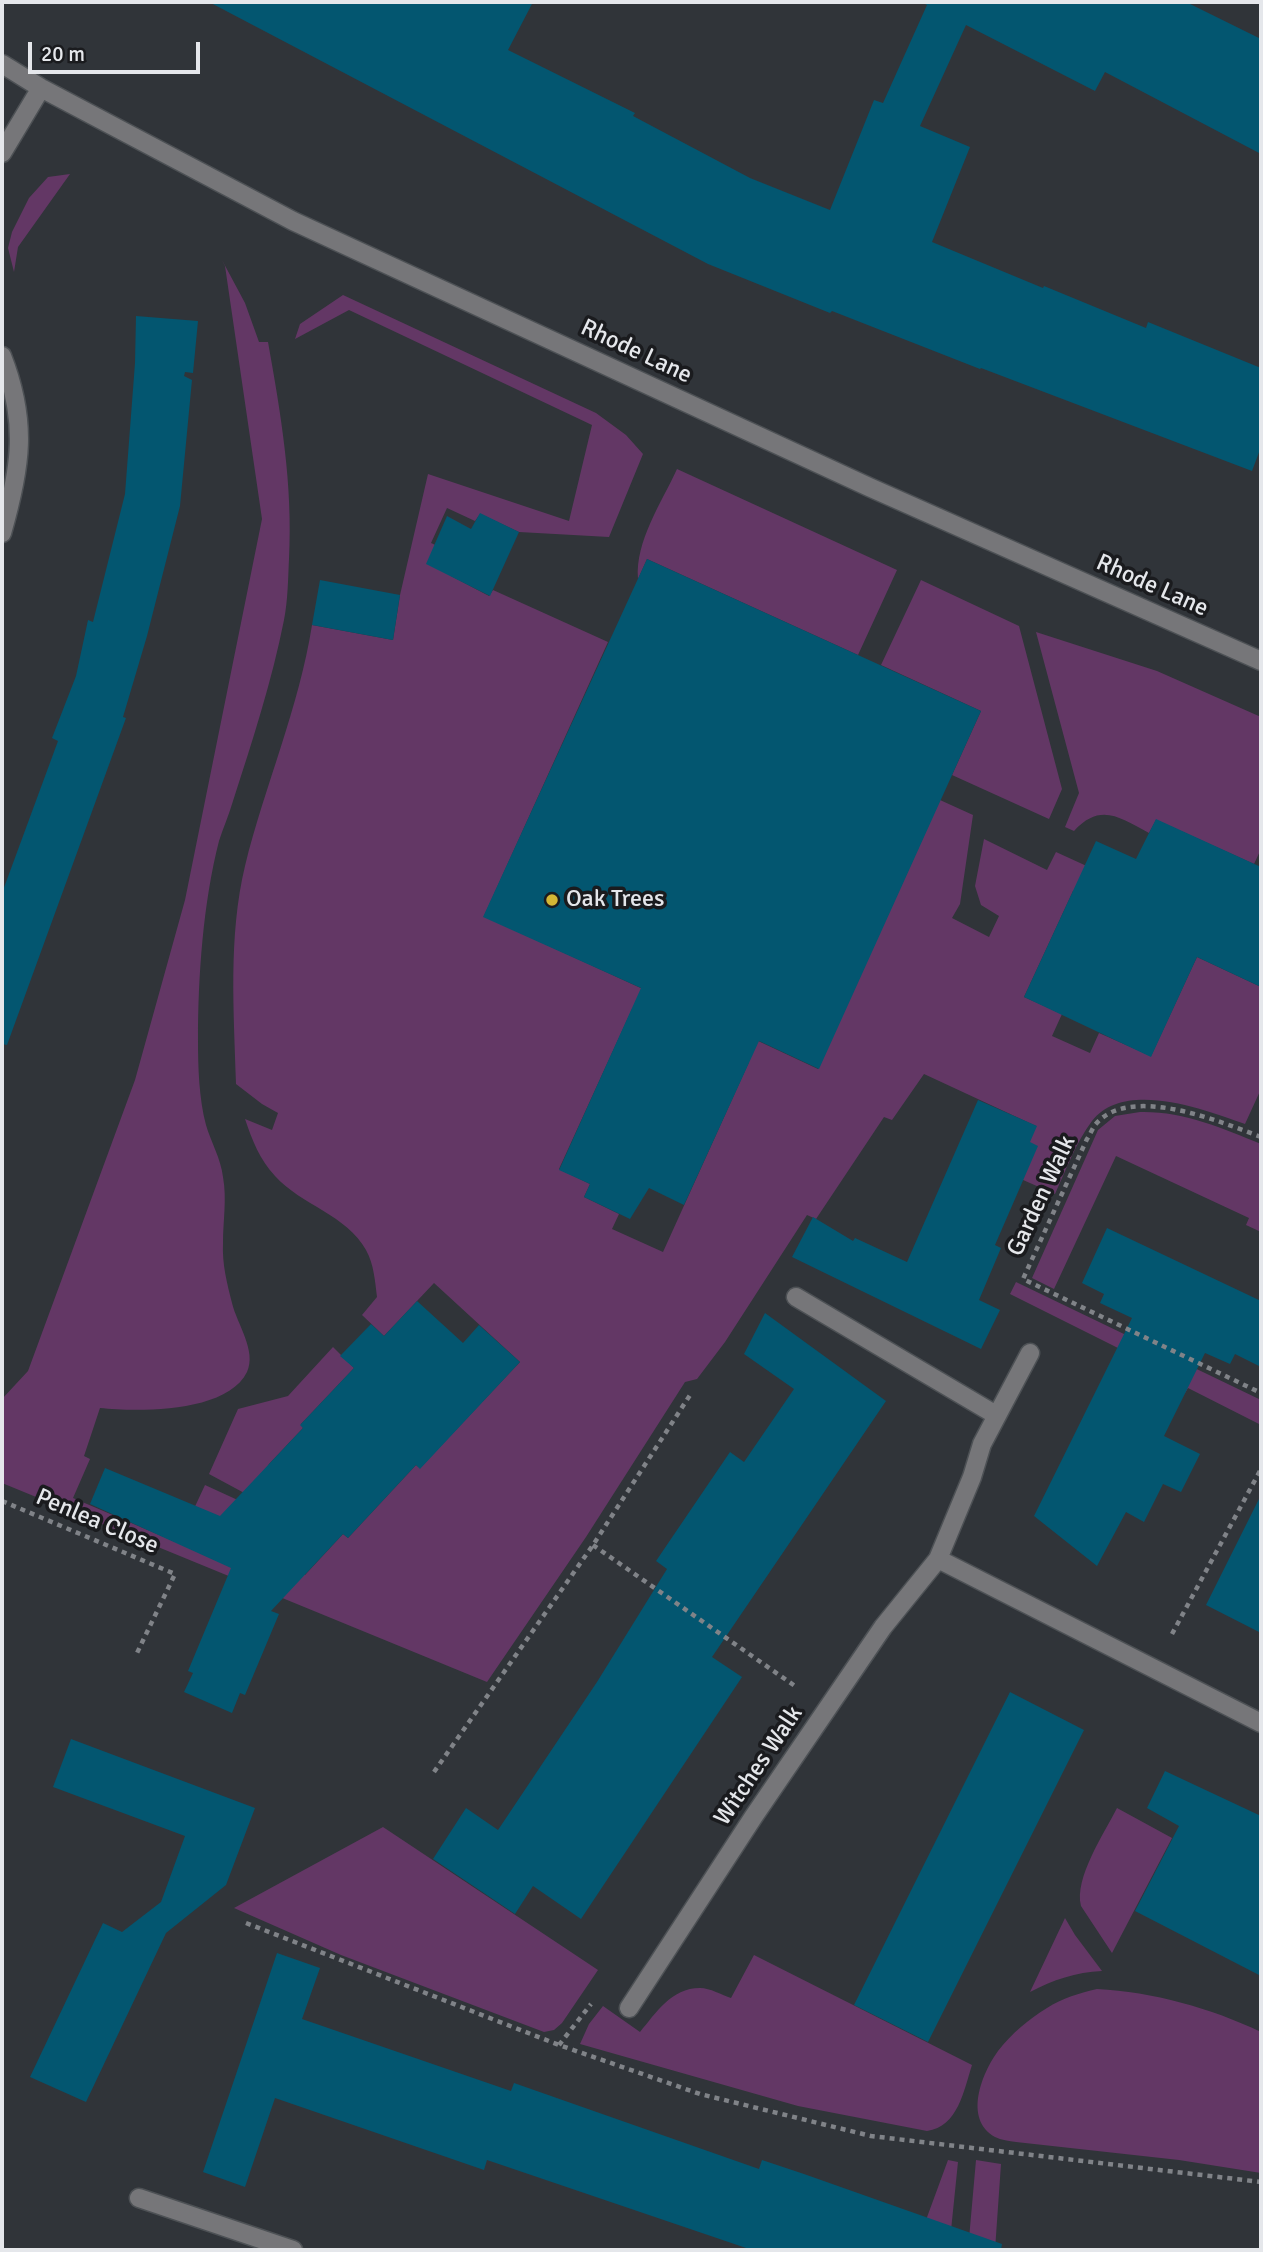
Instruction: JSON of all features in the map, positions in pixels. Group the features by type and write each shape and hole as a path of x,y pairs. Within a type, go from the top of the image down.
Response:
{"street":[{"name":"Rhode Lane","path":"2,64 41,88 293,221 869,487 1259,654"},
{"path":"2,153 41,88"},
{"path":"2,356 17,406 20,437 16,486 2,533"},
{"path":"796,1297 996,1415"},
{"name":"Witches Walk","path":"629,2008 754,1816 883,1627 938,1559 972,1477 982,1444 1030,1353"},
{"path":"938,1559 1261,1723"},
{"path":"139,2198 293,2250"}],"path":[{"name":"Garden Walk","path":"1261,1137 1208,1117 1177,1109 1136,1107 1113,1112 1096,1124 1087,1139 1023,1279 1261,1393"},
{"path":"435,1772 593,1545 692,1392"},
{"path":"1153,1668 1261,1469"},
{"name":"Penlea Close","path":"2,1501 175,1574 137,1653"},
{"path":"593,1545 828,1708"},
{"path":"246,1923 545,2040 700,2094 871,2136 1261,2182"}],"shaded area":[{"path":"70,174 18,247 14,272 8,248 12,232 29,198 48,177"},
{"path":"222,260 245,303 259,342 268,342 288,477 290,531 284,620 261,711 219,841 205,915 199,991 199,1083 206,1125 222,1170 225,1194 224,1266 232,1303 248,1346 249,1364 247,1372 236,1385 221,1395 202,1402 158,1409 100,1408 84,1456 90,1459 73,1498 178,1543 205,1485 242,1502 305,1575 343,1534 348,1538 416,1465 420,1468 520,1362 434,1283 384,1336 362,1315 377,1297 369,1255 358,1238 347,1228 286,1186 270,1170 257,1149 245,1119 272,1130 278,1113 236,1084 233,975 240,893 253,836 299,686 312,625 393,640 400,595 428,474 569,521 592,425 349,310 295,339 300,324 343,295 596,413 626,435 643,454 609,537 519,532 480,514 475,521 447,508 431,543 459,556 451,576 489,596 493,590 608,642 484,916 682,1007 632,1009 559,1169 590,1184 584,1197 619,1214 612,1229 663,1252 749,1062 739,1032 818,1069 940,800 973,815 960,904 952,918 989,937 999,916 981,905 975,886 984,839 1047,870 1056,852 1126,884 1073,891 1024,997 1062,1014 1052,1036 1090,1053 1099,1033 1151,1056 1197,957 1261,987 1261,1089 1245,1124 1166,1102 1124,1102 1106,1108 1086,1129 1055,1194 1014,1176 1036,1126 924,1074 892,1120 884,1117 816,1219 807,1215 725,1342 697,1379 685,1382 586,1537 487,1682 2,1483 2,1399 28,1371 135,1080 185,900 262,519"},
{"path":"677,469 897,570 858,655 647,559 638,579 638,565 645,536"},
{"path":"921,580 1019,626 1062,789 1049,819 952,775 981,711 881,665"},
{"path":"1036,632 1157,671 1261,717 1261,849 1254,864 1156,820 1149,833 1111,815 1093,817 1074,831 1065,827 1079,793"},
{"path":"1140,1112 1187,1117 1261,1144 1261,1232 1246,1225 1249,1218 1116,1156 1054,1289 1032,1278 1098,1130 1115,1116"},
{"path":"1016,1282 1261,1400 1261,1425 1188,1388 1185,1393 1113,1358 1118,1348 1010,1294"},
{"path":"333,1347 354,1368 301,1424 303,1428 269,1464 248,1495 209,1474 238,1409 288,1396"},
{"path":"1117,1808 1172,1838 1112,1953 1081,1906 1080,1895 1086,1870"},
{"path":"383,1827 598,1970 562,2023 554,2030 544,2032 341,1955 234,1908"},
{"path":"1065,1918 1102,1971 1065,1977 1030,1992"},
{"path":"754,1955 972,2065 953,2115 938,2128 927,2131 798,2106 580,2044 589,2024 603,2006 640,2032 665,2003 681,1992 704,1988 731,1998"},
{"path":"1097,1989 1181,2003 1261,2032 1261,2173 1179,2160 1002,2140 985,2129 978,2108 979,2096 986,2071 998,2051 1021,2027 1047,2008"},
{"path":"948,2160 958,2162 949,2250 915,2250"},
{"path":"976,2160 1001,2164 995,2250 968,2250"}],"building":[{"path":"209,2 533,2 508,50 635,113 633,116 750,178 830,210 874,100 883,103 927,5 921,2 1186,2 1261,39 1261,154 1105,72 1095,91 966,25 920,126 970,147 932,242 1146,328 1148,322 1261,368 1261,447 1252,471 832,311 830,313 708,264"},
{"path":"136,316 198,321 193,373 185,372 184,376 192,380 180,506 123,717 126,718 7,1045 2,1044 2,893 58,741 52,738 76,676 88,620 93,622 125,494"},
{"path":"480,513 519,532 490,596 426,564 447,516 471,529"},
{"name":"Oak Trees","path":"647,559 981,711 819,1069 759,1041 684,1205 649,1188 630,1219 584,1197 590,1184 559,1170 641,988 483,917"},
{"path":"320,580 400,595 393,640 312,625"},
{"path":"1156,819 1261,867 1261,987 1197,957 1151,1057 1024,997 1096,841 1136,859"},
{"path":"978,1100 1037,1126 1030,1142 1038,1146 995,1245 1001,1248 979,1300 1000,1310 981,1349 792,1257 813,1217 853,1241 855,1238 907,1262"},
{"path":"1107,1228 1261,1301 1261,1367 1235,1354 1230,1364 1205,1353 1164,1436 1200,1454 1181,1492 1163,1484 1144,1522 1126,1512 1097,1566 1034,1516 1132,1318 1100,1303 1104,1294 1082,1283"},
{"path":"417,1301 463,1343 479,1325 520,1362 420,1469 416,1465 348,1538 343,1534 271,1611 279,1614 245,1695 240,1693 232,1713 184,1692 193,1673 188,1671 231,1568 90,1504 105,1468 220,1516 303,1428 300,1425 354,1368 340,1356 371,1324 384,1336"},
{"path":"765,1313 886,1401 712,1657 742,1677 581,1919 533,1886 515,1914 433,1859 466,1808 498,1830 597,1682 667,1569 656,1561 730,1452 744,1462 794,1389 744,1354"},
{"path":"1261,1495 1261,1633 1206,1605"},
{"path":"1010,1692 1084,1730 928,2042 854,2005"},
{"path":"71,1739 255,1808 226,1885 166,1933 86,2102 30,2077 103,1923 122,1932 161,1902 185,1836 53,1787"},
{"path":"1165,1771 1261,1816 1261,1976 1135,1911 1179,1826 1147,1808"},
{"path":"277,1953 320,1968 302,2019 511,2091 514,2083 759,2169 762,2160 1002,2244 1001,2250 752,2250 487,2160 484,2170 275,2098 245,2187 203,2172"}],"place":[{"name":"Oak Trees","path":"552,900"}]}
